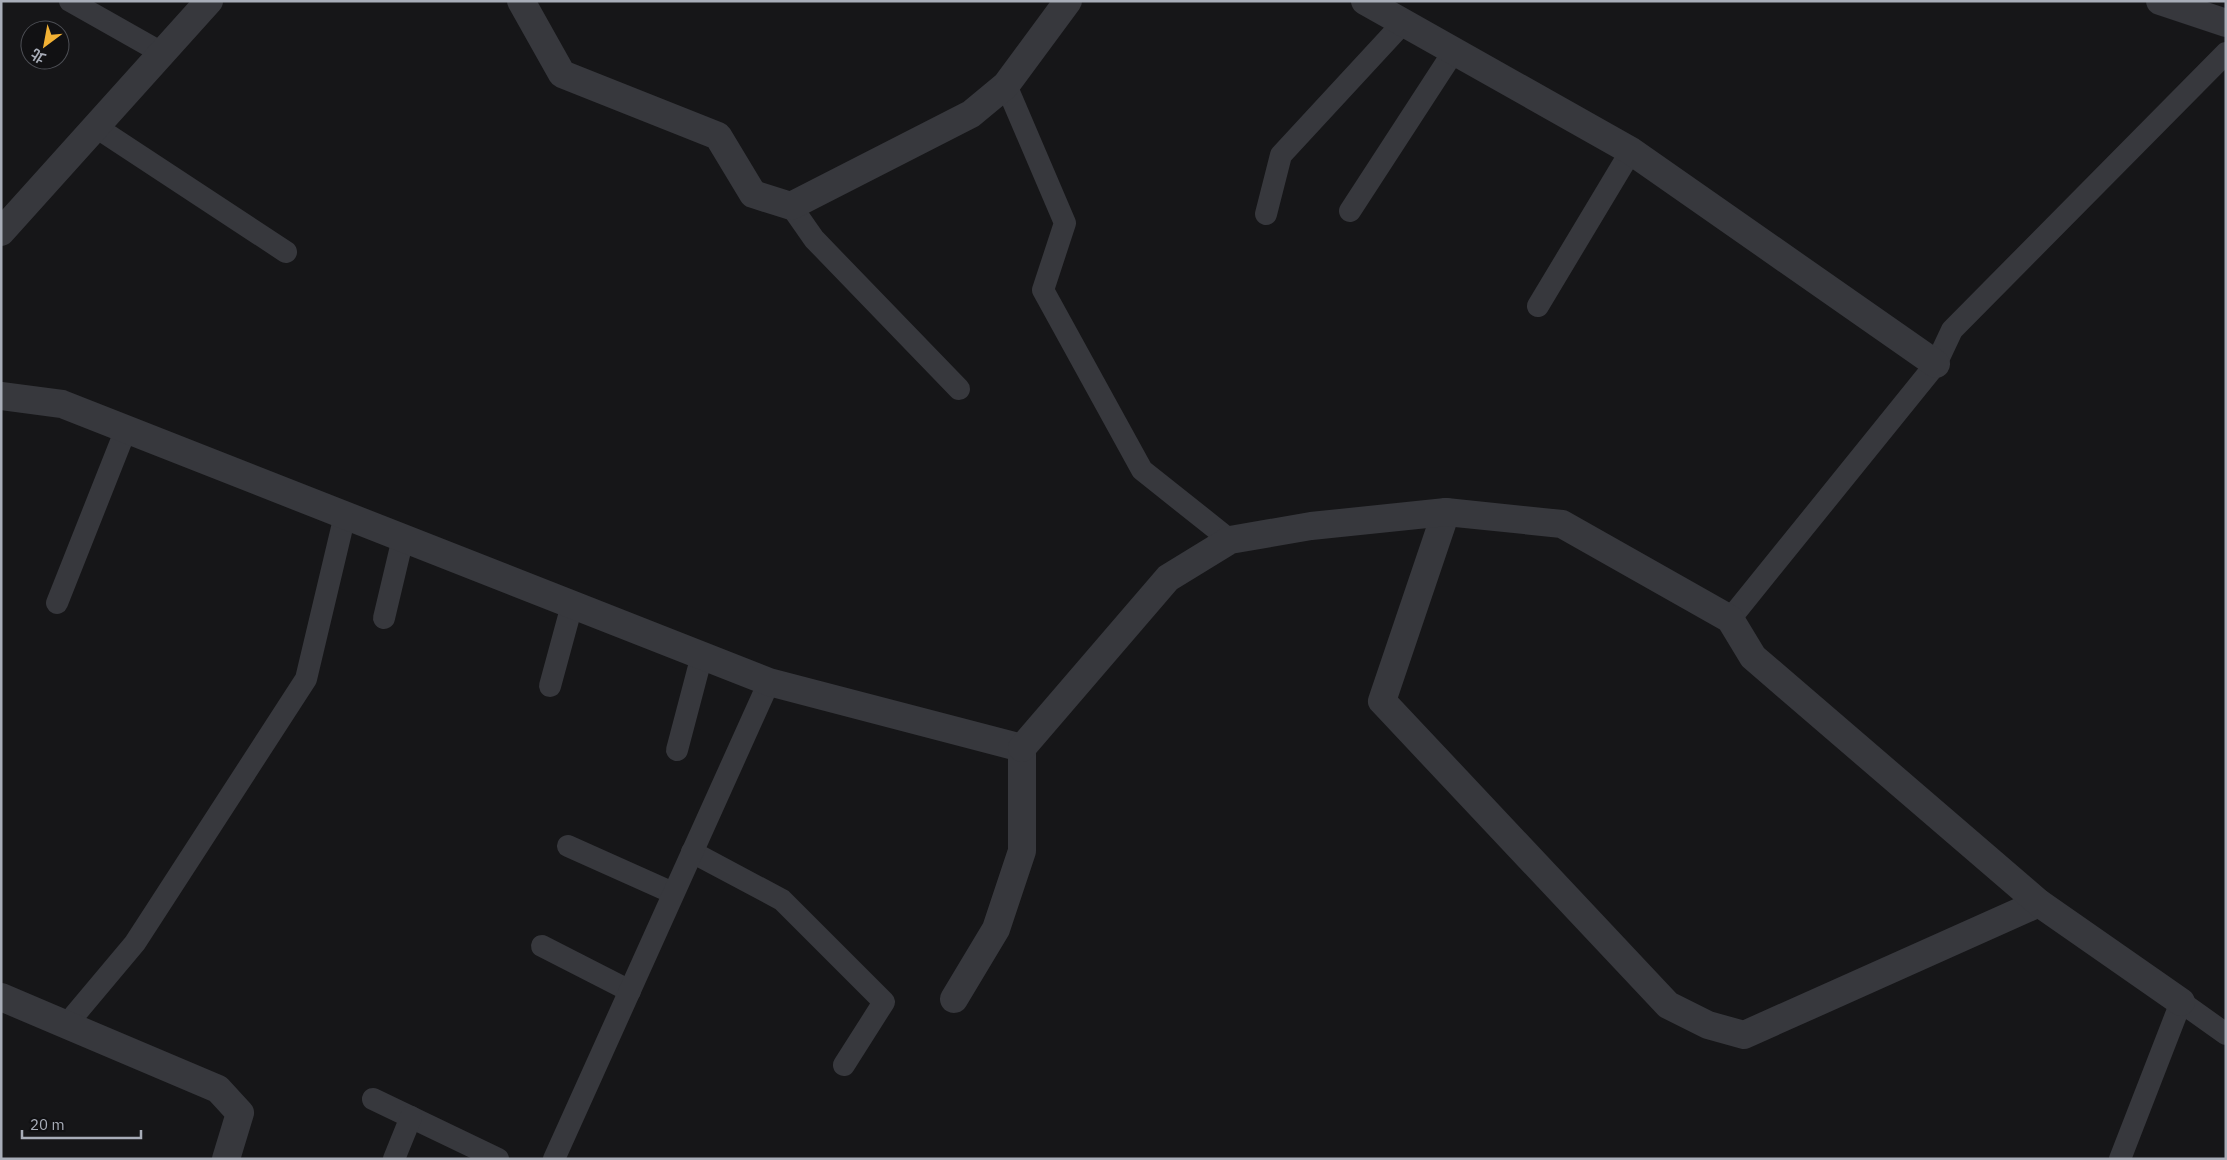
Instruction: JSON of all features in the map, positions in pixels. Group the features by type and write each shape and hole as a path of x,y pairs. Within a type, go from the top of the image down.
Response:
{"street":[{"path":"1,232 209,1"},
{"path":"521,1 562,74 718,136 753,194 791,206 971,114 1006,85 1068,1"},
{"path":"1366,1 1631,151 1936,364"},
{"path":"2160,1 2226,23"},
{"path":"1,396 62,404 769,682 1022,748"},
{"path":"1446,512 1382,700 1668,1005 1708,1025 1744,1035 2039,903"},
{"path":"954,999 996,929 1022,851 1022,748 1168,578 1230,540 1311,526 1446,512 1562,524 1730,619 1753,657 2039,903 2181,1002"},
{"path":"1,997 218,1089 240,1113 226,1159"}],"lane":[{"path":"70,1 162,53"},
{"path":"1266,214 1281,155 1404,22"},
{"path":"1350,211 1454,51"},
{"path":"1730,619 1936,364 1952,330 2226,53"},
{"path":"1006,85 1065,223 1043,290 1142,470 1230,540"},
{"path":"96,127 286,252"},
{"path":"1538,306 1631,151"},
{"path":"791,206 814,239 958,389"},
{"path":"57,603 126,429"},
{"path":"66,1024 135,942 306,679 345,515"},
{"path":"384,618 403,538"},
{"path":"550,686 572,605"},
{"path":"677,750 702,655"},
{"path":"554,1159 769,682"},
{"path":"568,846 674,893"},
{"path":"692,852 782,900 884,1002 844,1065"},
{"path":"542,946 630,991"},
{"path":"2120,1159 2181,1002 2226,1034"},
{"path":"373,1099 498,1159"},
{"path":"394,1159 411,1117"}]}
